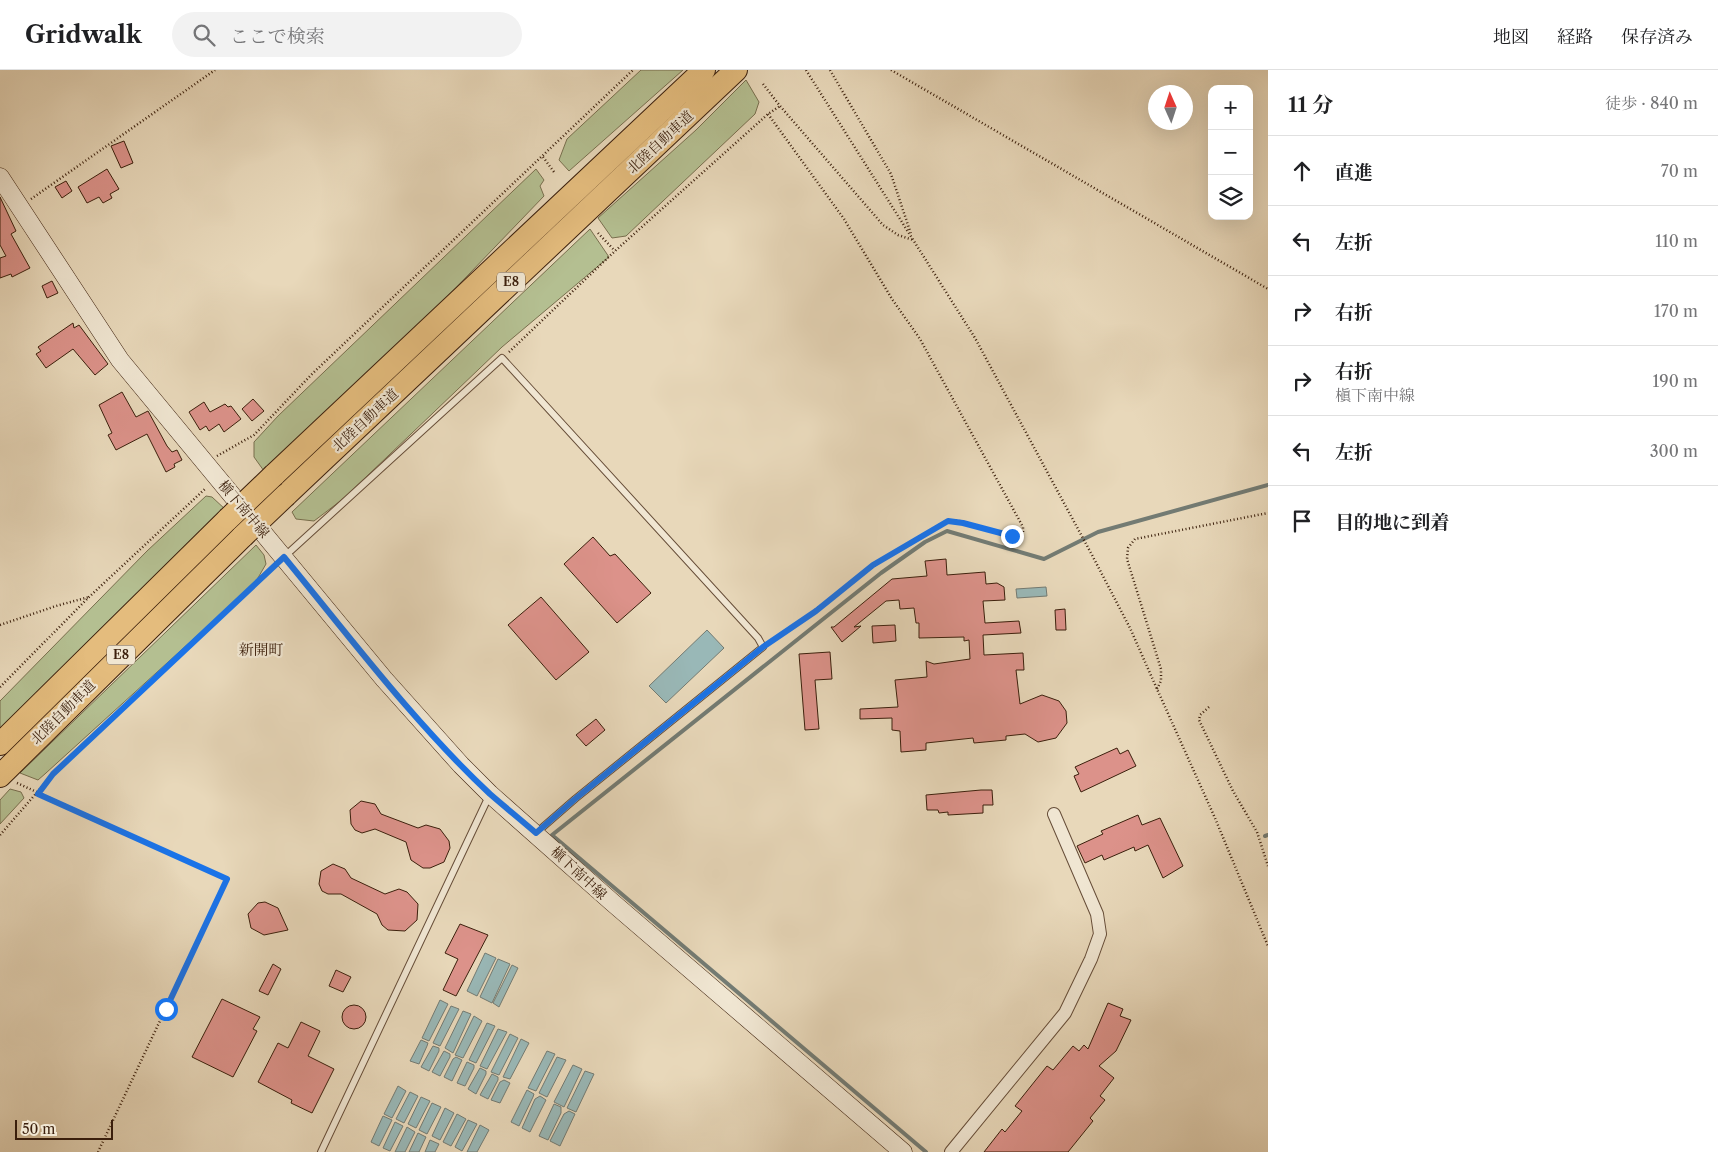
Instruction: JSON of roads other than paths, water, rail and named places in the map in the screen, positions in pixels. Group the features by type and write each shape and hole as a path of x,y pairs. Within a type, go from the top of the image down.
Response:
{"highway":[{"name":"北陸自動車道","path":"0,744 228,519 704,70"},
{"name":"北陸自動車道","path":"9,780 242,536 736,70"}],"main road":[{"name":"槇下南中線","path":"0,177 120,360 384,679 490,794 536,833 620,910 903,1152"}],"street":[{"path":"951,1152 1065,1013 1091,959 1100,934 1097,914 1054,814"}],"lane":[{"path":"284,557 502,358 758,638 763,647 575,799 536,833"},
{"path":"321,1152 490,794"}],"water":[{"path":"1046,587 1047,596 1017,598 1016,589"},
{"path":"707,630 724,648 666,703 649,686"},
{"path":"485,953 496,958 477,996 467,991"},
{"path":"498,959 510,964 492,1003 480,997"},
{"path":"512,965 518,968 499,1007 493,1003"},
{"path":"440,1000 448,1004 429,1041 422,1038"},
{"path":"451,1006 459,1009 440,1046 433,1043"},
{"path":"463,1011 471,1014 453,1053 445,1048"},
{"path":"474,1016 482,1021 463,1058 455,1055"},
{"path":"487,1023 495,1026 476,1063 469,1060"},
{"path":"498,1029 507,1032 487,1069 480,1066"},
{"path":"510,1034 518,1038 499,1075 491,1072"},
{"path":"521,1039 529,1043 510,1079 503,1077"},
{"path":"421,1040 428,1043 419,1064 410,1061"},
{"path":"433,1046 439,1048 439,1051 429,1071 421,1067"},
{"path":"444,1051 450,1054 450,1057 440,1076 432,1072"},
{"path":"547,1051 555,1054 536,1091 528,1088"},
{"path":"456,1057 462,1060 452,1081 444,1077 453,1059"},
{"path":"557,1057 566,1060 547,1097 539,1093"},
{"path":"467,1062 474,1065 474,1068 465,1086 457,1083"},
{"path":"573,1065 582,1069 564,1107 554,1102"},
{"path":"480,1068 486,1071 486,1074 476,1094 468,1089"},
{"path":"585,1071 594,1074 576,1112 567,1108"},
{"path":"492,1074 498,1077 498,1080 488,1099 480,1095"},
{"path":"504,1080 510,1083 500,1103 491,1100 500,1082"},
{"path":"398,1086 406,1091 392,1118 384,1114"},
{"path":"527,1090 534,1094 519,1126 511,1122"},
{"path":"410,1092 418,1096 404,1123 396,1119"},
{"path":"540,1096 546,1100 530,1132 522,1128 535,1099"},
{"path":"421,1097 430,1101 416,1128 408,1124"},
{"path":"432,1103 441,1107 427,1134 419,1130"},
{"path":"554,1104 561,1107 561,1113 548,1140 539,1136"},
{"path":"445,1108 454,1113 440,1140 432,1136"},
{"path":"569,1111 575,1114 560,1146 550,1141 564,1114"},
{"path":"457,1114 466,1119 451,1146 443,1142"},
{"path":"383,1116 392,1120 379,1146 371,1142"},
{"path":"468,1120 477,1124 462,1151 455,1147"},
{"path":"395,1122 403,1126 390,1151 383,1148"},
{"path":"480,1125 489,1130 477,1152 467,1152"},
{"path":"407,1127 415,1132 405,1152 395,1152"},
{"path":"418,1133 426,1137 419,1152 409,1152"},
{"path":"430,1140 439,1144 435,1152 425,1152"}],"waterway":[{"path":"926,1152 552,835 881,573 925,542 947,531 1044,559 1098,532 1268,485"}],"district":[{"name":"新開町","path":"261,650"}]}
